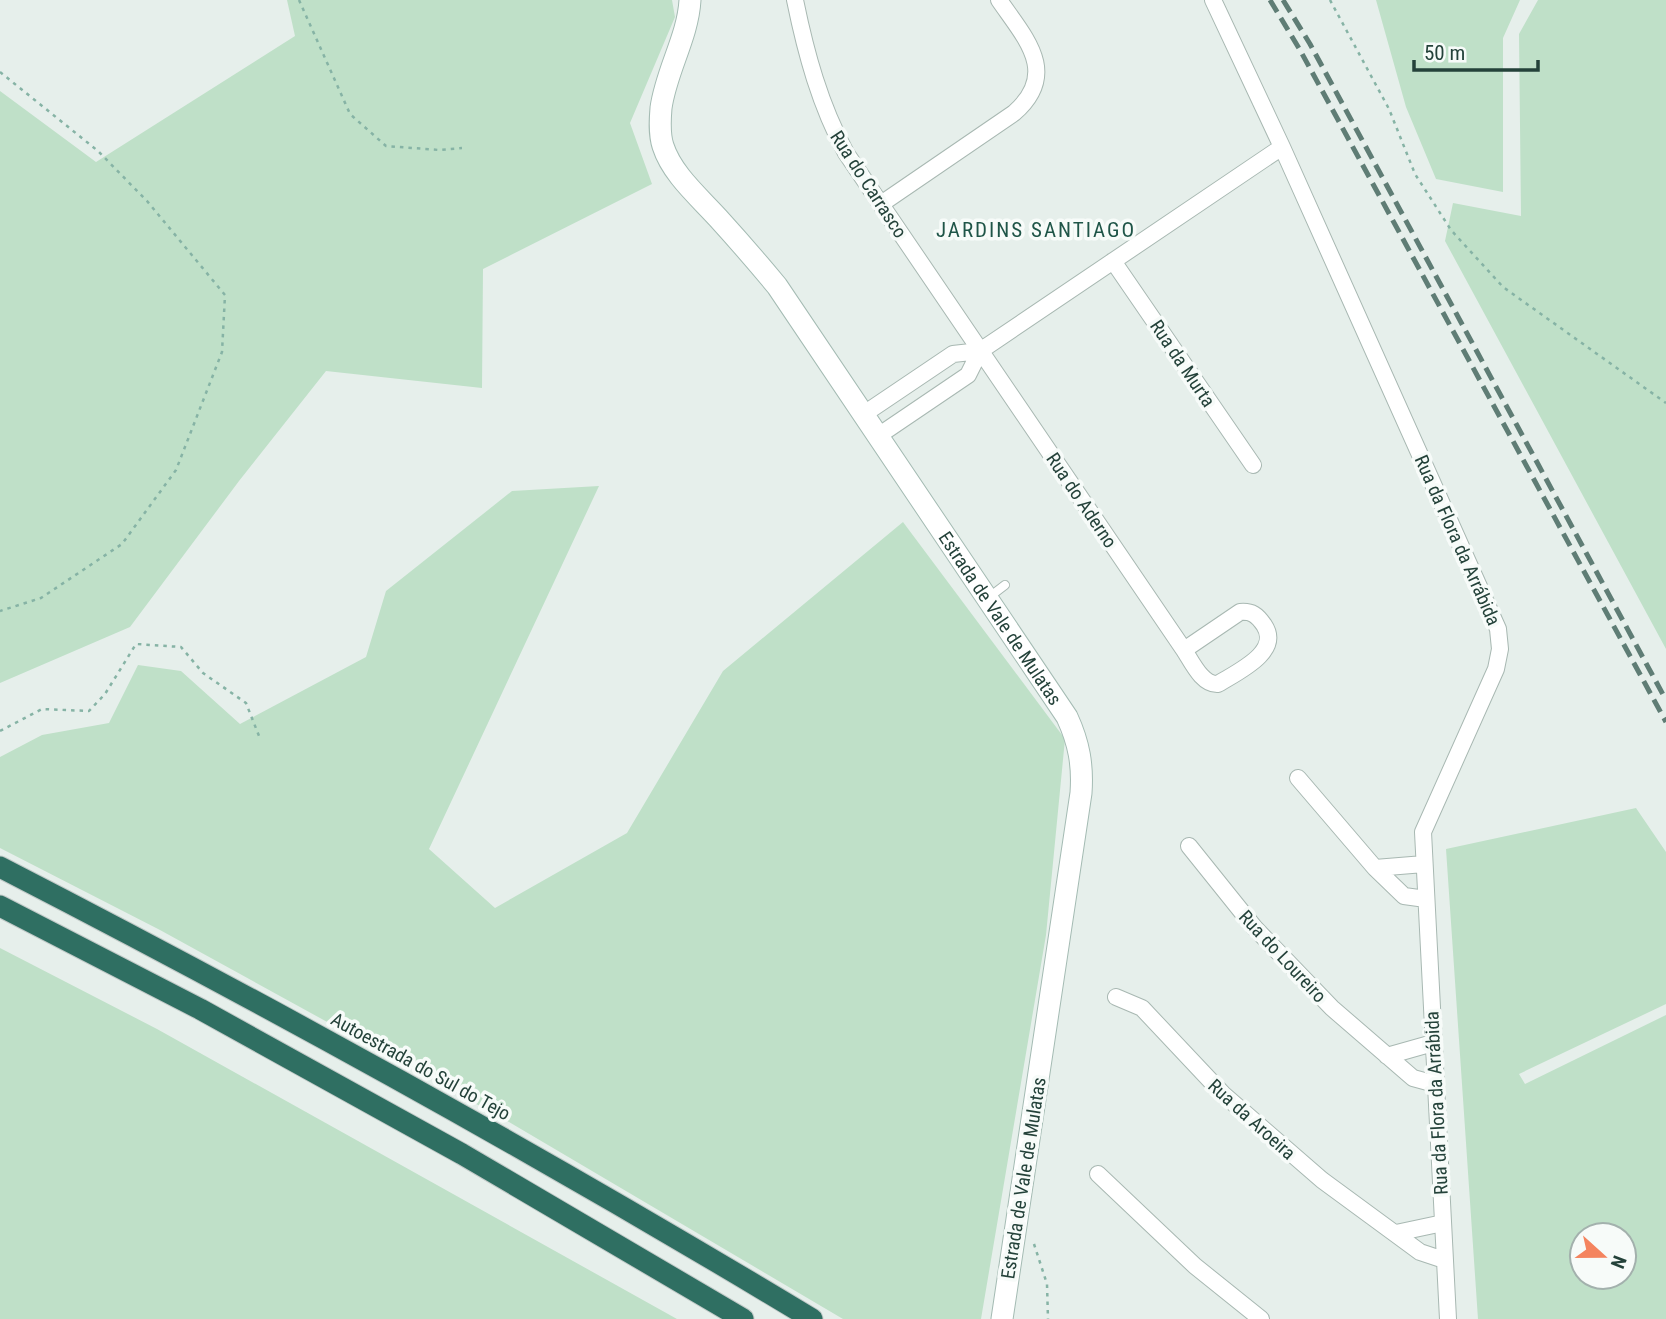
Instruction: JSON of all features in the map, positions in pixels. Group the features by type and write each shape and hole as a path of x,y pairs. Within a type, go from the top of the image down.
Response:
{"highway":[{"name":"Autoestrada do Sul do Tejo","path":"0,867 265,1005 426,1094 812,1319"},
{"path":"0,906 200,1010 461,1154 743,1319"}],"street":[{"name":"Estrada de Vale de Mulatas","path":"690,0 686,25 662,107 662,144 670,162 777,286 1068,717 1077,737 1083,775 1002,1319"},
{"name":"Rua do Carrasco","path":"795,0 812,72 832,127 846,153 981,351"},
{"path":"881,204 1014,113 1026,103 1033,92 1037,66 1034,55 999,0"},
{"name":"Rua da Flora da Arrábida","path":"1213,0 1282,147 1498,629 1500,649 1496,669 1423,832 1448,1319"},
{"path":"878,436 968,375 981,351 1282,147"},
{"name":"Rua da Murta","path":"1113,261 1253,465"},
{"path":"864,414 953,354 981,351"},
{"name":"Rua do Aderno","path":"981,351 1184,650 1205,680 1216,684 1264,652 1269,637 1258,617 1243,612 1184,650"},
{"path":"892,395 906,417"},
{"path":"1298,778 1376,869 1404,896 1426,899"},
{"name":"Rua do Loureiro","path":"1189,846 1283,958 1332,1009 1413,1078 1435,1084"},
{"path":"1376,869 1424,864"},
{"name":"Rua da Aroeira","path":"1116,997 1142,1008 1223,1094 1277,1143 1346,1199 1420,1252 1444,1259"},
{"path":"1387,1056 1433,1043"},
{"path":"1098,1174 1195,1266 1261,1319"},
{"path":"1396,1233 1443,1223"}],"lane":[{"path":"987,598 1005,585"}],"path":[{"path":"299,0 350,114 386,146 439,150 462,148"},
{"path":"1330,0 1389,109 1415,174 1451,230 1503,287 1666,403"},
{"path":"0,72 98,151 147,201 225,295 222,352 176,470 122,544 41,598 0,611"},
{"path":"0,731 42,709 89,711 105,694 136,644 180,647 203,673 246,702 259,736"},
{"path":"1034,1243 1047,1284 1048,1319"}],"green space":[{"path":"287,0 672,0 675,17 630,123 652,184 483,269 482,388 326,371 239,481 130,627 0,683 0,91 96,162 295,36"},
{"path":"1376,0 1520,0 1503,38 1503,192 1436,179 1406,107"},
{"path":"1538,0 1666,0 1666,649 1445,241 1453,203 1521,216 1519,34"},
{"path":"599,486 429,849 495,908 627,833 723,671 903,522 1065,739 1046,935 981,1319 843,1319 509,1122 160,930 0,848 0,757 42,735 109,723 138,665 181,671 240,724 366,657 386,591 512,491"},
{"path":"1636,808 1666,852 1666,1004 1519,1074 1525,1084 1666,1015 1666,1319 1478,1319 1446,849"},
{"path":"0,948 157,1029 677,1319 0,1319"}],"railway":[{"path":"1270,0 1300,50 1666,722"},
{"path":"1283,0 1310,44 1666,700"}],"district":[{"name":"JARDINS SANTIAGO","path":"1036,230"}]}
